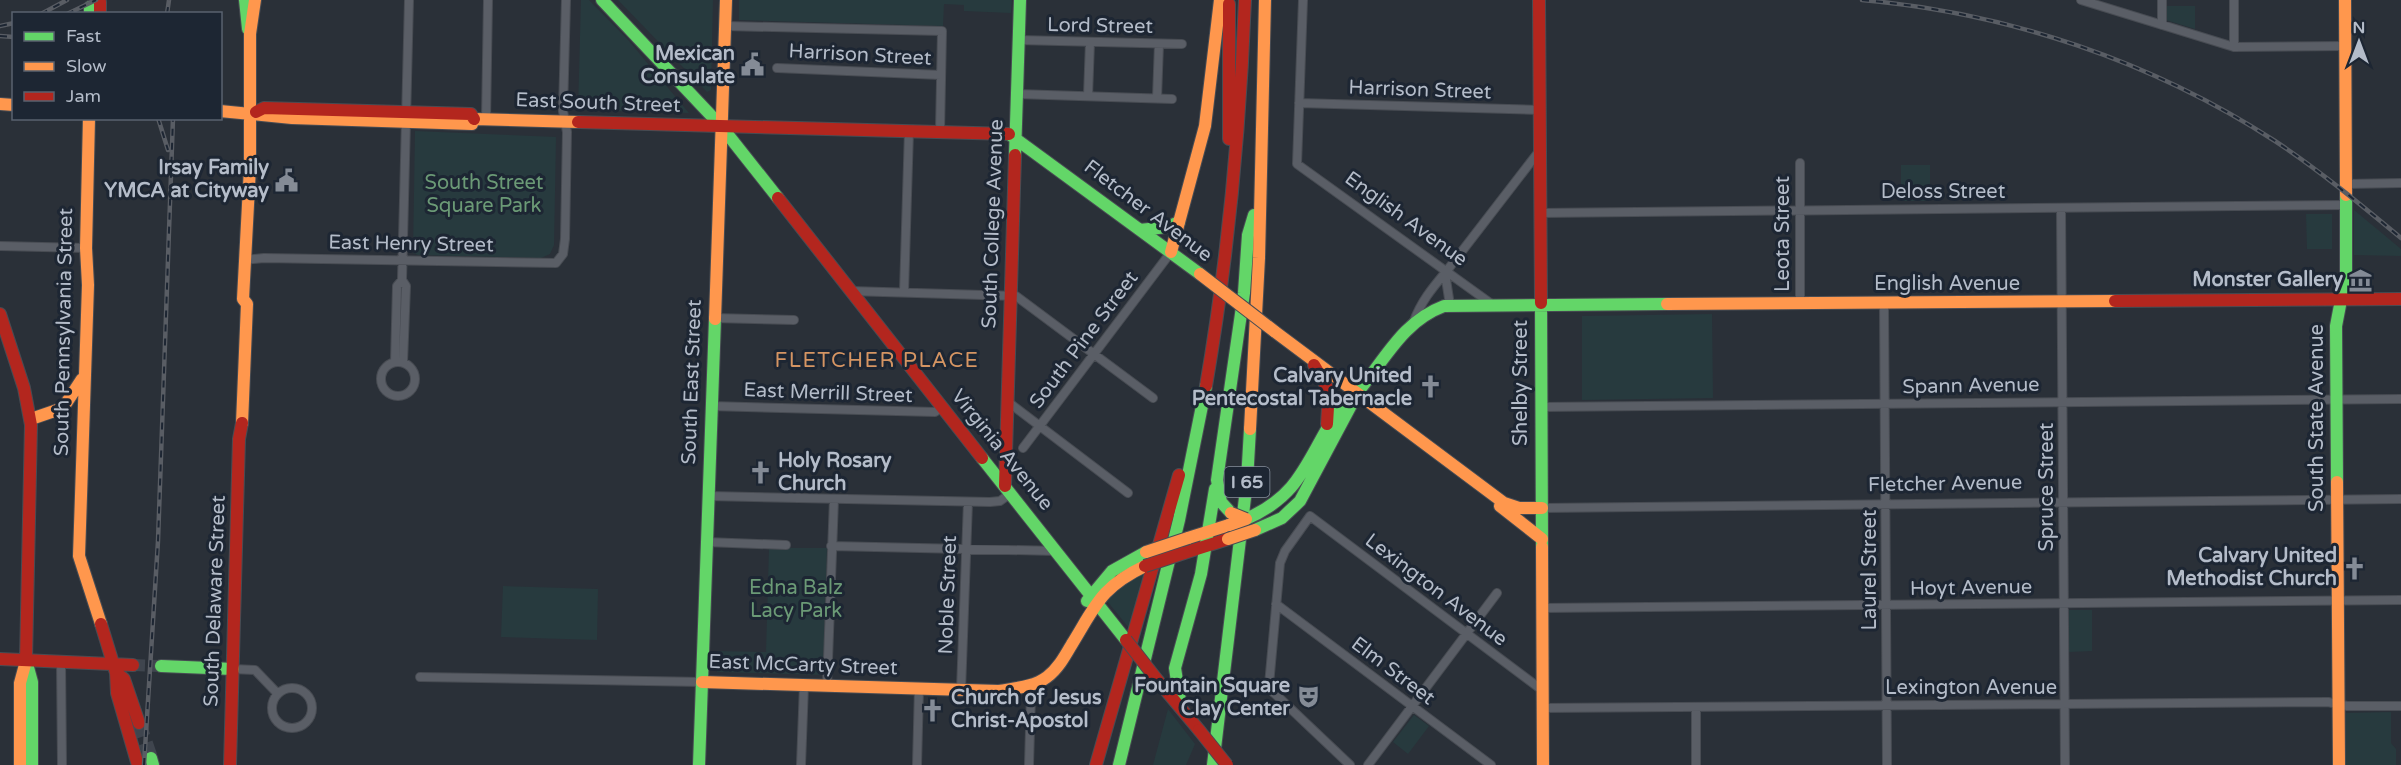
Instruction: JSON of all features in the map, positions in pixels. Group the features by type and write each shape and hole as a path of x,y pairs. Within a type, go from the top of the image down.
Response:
{"main road":[{"name":"South Delaware Street","path":"245,0 245,17 250,34"},
{"name":"South Delaware Street","path":"230,765 239,439 243,431 247,304 243,299 252,112 250,34 255,0"},
{"name":"Virginia Avenue","path":"602,0 721,126 1158,681 1227,765"},
{"name":"South East Street","path":"699,765 726,0"},
{"name":"South College Avenue","path":"1008,489 1008,402 1020,0"},
{"path":"1171,252 1205,126 1220,0"},
{"path":"1228,226 1229,0"},
{"path":"1119,765 1176,536 1204,393 1228,226 1240,112 1245,0"},
{"name":"I 65","path":"1213,765 1247,481 1259,258 1265,0"},
{"name":"Shelby Street","path":"1539,0 1543,765"},
{"name":"South State Avenue","path":"2339,765 2336,319 2346,274 2344,0"},
{"name":"East South Street","path":"222,111 252,112 264,116 406,117 471,114 480,119 721,126"},
{"name":"South Pennsylvania Street","path":"89,120 86,248 88,285 78,546 114,668"},
{"name":"Fletcher Avenue","path":"721,126 1009,134 1171,252 1493,495 1513,507 1542,508"},
{"path":"1181,708 1174,668 1201,574 1206,547 1244,293 1248,235 1259,198"},
{"path":"1140,230 1167,227 1179,222"},
{"name":"English Avenue","path":"1450,305 2401,299"},
{"path":"1028,685 1049,665 1120,564 1146,552 1208,532 1230,519 1252,517 1279,504 1292,491 1338,411 1358,392 1414,321 1429,311 1450,305"},
{"path":"0,314 24,388 31,419 26,660 20,683 19,763"},
{"path":"1096,765 1181,467 1216,314"},
{"path":"1308,357 1325,381 1330,396 1324,435"},
{"path":"31,419 62,410 73,398 85,372"},
{"path":"1094,598 1120,578 1145,566 1206,547 1282,519 1300,501 1358,392"},
{"path":"1216,480 1221,504 1230,519"},
{"name":"Fletcher Avenue","path":"1493,495 1502,509 1542,539"},
{"path":"0,659 61,661 114,668 133,665"},
{"path":"26,660 32,682 32,765"},
{"path":"160,666 233,669"},
{"path":"114,668 117,693 137,762"},
{"path":"114,668 124,679 139,723"},
{"name":"East McCarty Street","path":"702,682 961,690 1007,690 1028,685"},
{"path":"117,687 122,691 138,743"}],"street":[{"path":"399,362 398,286 402,280 403,260 409,0"},
{"path":"480,119 488,0"},
{"path":"565,122 563,111 566,0"},
{"path":"1299,103 1303,0"},
{"path":"2162,0 2162,25"},
{"path":"2234,0 2234,47"},
{"path":"2084,1 2234,47 2345,46"},
{"path":"726,26 942,32 940,131"},
{"name":"Lord Street","path":"1018,40 1182,44"},
{"path":"1088,96 1090,42"},
{"path":"1157,98 1160,44"},
{"name":"Harrison Street","path":"777,68 941,75"},
{"path":"1017,94 1172,99"},
{"name":"Harrison Street","path":"1299,103 1539,110"},
{"name":"English Avenue","path":"1299,103 1297,164 1492,305"},
{"name":"East Henry Street","path":"244,260 264,258 556,263 564,250 565,240 565,122"},
{"path":"904,292 909,131"},
{"path":"1414,321 1420,303 1540,150"},
{"name":"Leota Street","path":"1800,163 1800,304"},
{"path":"2346,184 2401,183"},
{"name":"Deloss Street","path":"1540,213 2346,205"},
{"name":"Spruce Street","path":"2061,208 2065,765"},
{"path":"245,245 264,258"},
{"path":"0,246 86,248"},
{"name":"South Pine Street","path":"1023,448 1171,252"},
{"path":"1445,273 1450,305"},
{"path":"850,291 1011,295 1021,299 1153,398"},
{"name":"Laurel Street","path":"1884,304 1887,765"},
{"path":"713,318 794,320"},
{"name":"Spann Avenue","path":"1541,407 2401,399"},
{"path":"1008,402 1128,494"},
{"name":"East Merrill Street","path":"710,406 935,412 942,407"},
{"path":"708,496 968,502 997,501 1008,489"},
{"path":"827,686 834,499"},
{"name":"Fletcher Avenue","path":"1542,508 2401,499"},
{"name":"Noble Street","path":"961,690 968,502"},
{"name":"Lexington Avenue","path":"1276,604 1282,556 1310,516 1542,690"},
{"path":"706,542 786,545"},
{"path":"831,546 1057,551"},
{"path":"1368,765 1497,593"},
{"name":"Hoyt Avenue","path":"1542,609 2401,600"},
{"path":"1276,604 1269,687 1350,765"},
{"name":"Elm Street","path":"1276,604 1491,765"},
{"path":"61,661 63,765"},
{"path":"233,669 255,670 278,694"},
{"name":"East McCarty Street","path":"420,677 702,682"},
{"path":"801,765 804,685"},
{"path":"1028,685 1031,694 1029,765"},
{"path":"291,688 306,694 312,708 305,723 289,728 277,722 272,707 278,694 291,688"},
{"path":"917,765 919,688"},
{"name":"Lexington Avenue","path":"1542,708 2328,702 2401,705"},
{"path":"1696,707 1696,765"}],"green space":[{"path":"581,0 589,0 629,41 689,113 578,110"},
{"path":"618,0 713,0 711,90 707,92"},
{"path":"739,0 1012,0 1011,13 964,11 964,5 944,4 943,26 739,20"},
{"path":"2166,6 2195,6 2195,29 2166,20"},
{"name":"South Street Square Park","path":"415,131 556,137 554,245 550,254 541,258 418,255 413,253"},
{"path":"1901,165 1930,165 1930,201 1901,201"},
{"path":"2354,210 2401,249 2401,256 2354,255"},
{"path":"2306,214 2332,214 2332,249 2307,249"},
{"path":"1712,314 1713,398 1582,400 1582,316"},
{"name":"Edna Balz Lacy Park","path":"769,548 827,548 823,675 717,672 717,651 766,652"},
{"path":"1145,573 1129,628 1107,601 1124,583"},
{"path":"503,586 598,589 597,640 501,637"},
{"path":"2069,610 2092,610 2092,651 2069,652"},
{"path":"1168,709 1195,744 1186,765 1153,765"},
{"path":"2391,712 2391,743 2396,749 2396,765 2346,765 2346,713"},
{"path":"1414,715 1429,726 1408,754 1393,742"}],"tunnel":[{"path":"133,665 161,666"},
{"path":"139,723 151,758"}],"railway":[{"path":"45,12 67,0"},
{"path":"71,12 96,0"},
{"path":"167,12 169,0"},
{"path":"1862,0 1971,16 2025,29 2077,45 2179,87 2275,141 2323,175 2401,238"},
{"path":"0,26 12,23"},
{"path":"0,36 12,37"},
{"path":"159,120 168,150"},
{"path":"144,765 158,541 173,120"}],"traffic: fast":[{"path":"245,0 248,29"},
{"path":"602,0 721,126 778,198"},
{"path":"1015,155 1020,0"},
{"path":"90,7 90,12"},
{"path":"1009,134 1200,274"},
{"path":"2337,482 2336,326 2346,274 2346,195"},
{"path":"1231,513 1221,502 1217,480 1244,293 1248,235 1254,215"},
{"path":"1140,230 1167,227 1179,222"},
{"path":"1541,303 1542,547"},
{"path":"1246,519 1264,510 1291,488 1339,410 1361,388 1407,330 1430,313 1444,306 1667,304"},
{"path":"699,765 715,319"},
{"path":"1119,765 1179,520 1206,386"},
{"path":"1255,530 1282,518 1300,501 1356,396"},
{"path":"1213,765 1247,481 1250,429"},
{"path":"982,458 1126,640"},
{"path":"1181,707 1175,668 1201,574 1215,489"},
{"path":"1087,601 1112,571 1146,552"},
{"path":"26,660 32,682 32,765"},
{"path":"161,666 233,669"},
{"path":"151,758 153,765"}],"traffic: slow":[{"path":"242,423 247,304 243,299 250,167 250,34 255,0"},
{"path":"715,319 726,0"},
{"path":"1171,252 1205,126 1220,0"},
{"path":"1250,429 1259,258 1265,0"},
{"path":"2345,0 2346,195"},
{"path":"0,104 12,105"},
{"path":"222,111 292,118 472,124 474,119 578,122"},
{"path":"89,120 86,248 88,285 79,556 101,624"},
{"path":"1200,274 1274,331"},
{"path":"1667,304 2115,301"},
{"path":"1274,331 1504,503 1519,508 1542,508"},
{"path":"31,419 63,408 82,379"},
{"path":"2337,482 2339,765"},
{"path":"1500,506 1542,539"},
{"path":"1231,513 1246,519"},
{"path":"1229,525 1246,519"},
{"path":"1188,538 1229,525"},
{"path":"1228,539 1255,530"},
{"path":"1146,552 1188,538"},
{"path":"1542,547 1543,765"},
{"path":"702,682 999,691 1030,685 1047,677 1058,666 1101,598 1118,582 1145,566"},
{"path":"20,765 20,683 26,661"}],"traffic: jam":[{"path":"1206,386 1221,290 1232,193 1245,0"},
{"path":"1539,0 1541,303"},
{"path":"100,2 100,12"},
{"path":"1229,4 1229,139"},
{"path":"256,112 264,108 471,114 474,119"},
{"path":"578,122 1009,134"},
{"path":"1005,486 1015,155"},
{"path":"778,198 982,458"},
{"path":"2115,301 2401,299"},
{"path":"0,314 24,388 31,425 26,660"},
{"path":"1314,365 1329,391 1327,424"},
{"path":"230,765 239,439 242,423"},
{"path":"1096,765 1179,475"},
{"path":"1184,553 1228,539"},
{"path":"1145,566 1184,553"},
{"path":"101,624 116,673 117,693 137,762"},
{"path":"1126,640 1158,681"},
{"path":"0,659 133,665"},
{"path":"118,674 124,679 139,723"},
{"path":"1158,681 1199,730"},
{"path":"1199,730 1227,765"}],"place":[{"name":"Mexican Consulate","path":"753,65"},
{"name":"Irsay Family YMCA at Cityway","path":"287,180"},
{"name":"Monster Gallery","path":"2361,280"},
{"name":"Calvary United Pentecostal Tabernacle","path":"1430,387"},
{"name":"Holy Rosary Church","path":"760,473"},
{"name":"Calvary United Methodist Church","path":"2355,568"},
{"name":"Fountain Square Clay Center","path":"1308,697"},
{"name":"Church of Jesus Christ-Apostol","path":"933,710"}],"district":[{"name":"FLETCHER PLACE","path":"877,360"}]}
